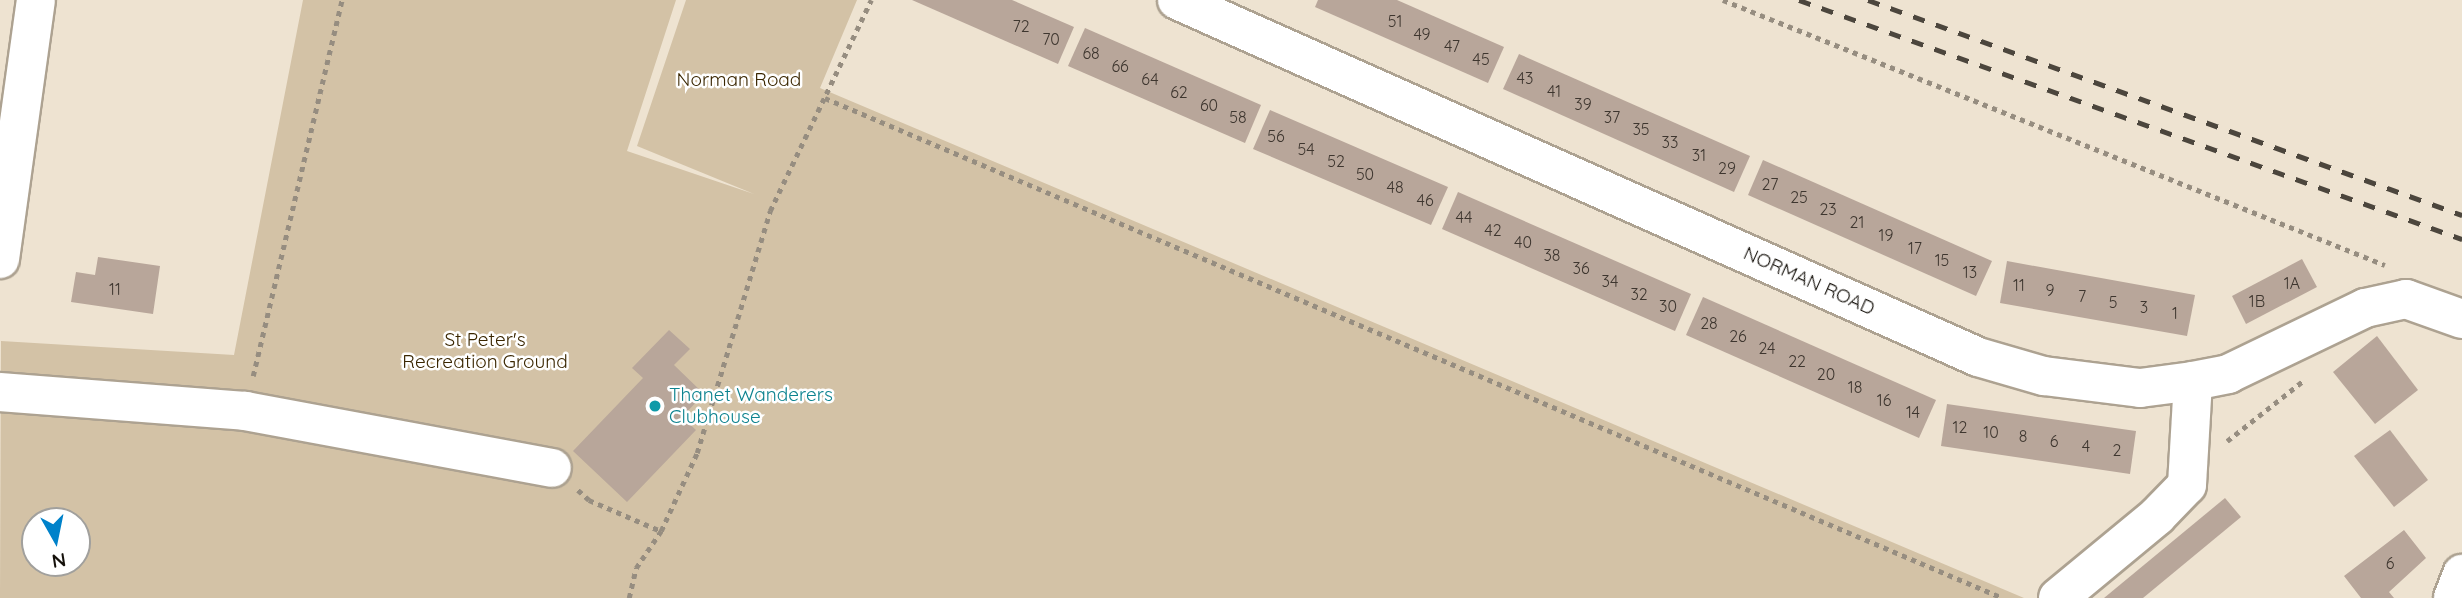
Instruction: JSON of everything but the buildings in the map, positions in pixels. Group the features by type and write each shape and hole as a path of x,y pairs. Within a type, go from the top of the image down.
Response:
{"street":[{"path":"0,259 36,0"},
{"name":"NORMAN ROAD","path":"1177,0 1978,357 2044,376 2140,388 2193,382 2228,374 2365,308 2406,299"},
{"path":"2406,299 2462,319"},
{"path":"2058,598 2158,516 2187,485 2190,470 2193,382"},
{"path":"0,392 245,411 552,468"},
{"path":"2454,598 2462,574"}],"path":[{"path":"245,411 341,0"},
{"path":"629,598 636,568 662,531 696,453 770,211 871,0"},
{"path":"1723,0 2387,266 2406,299"},
{"path":"825,98 2003,598"},
{"path":"2190,470 2309,376"},
{"path":"552,468 589,500 662,531"}],"green space":[{"name":"St Peter's Recreation Ground","path":"303,0 676,0 627,151 754,194 637,146 686,0 857,0 820,88 2024,598 0,598 1,341 234,355"}],"railway":[{"path":"1799,0 2462,239"},
{"path":"1868,0 2462,215"}],"place":[{"name":"Thanet Wanderers Clubhouse","path":"655,406"}],"park label":[{"name":"Norman Road","path":"739,80"}]}
